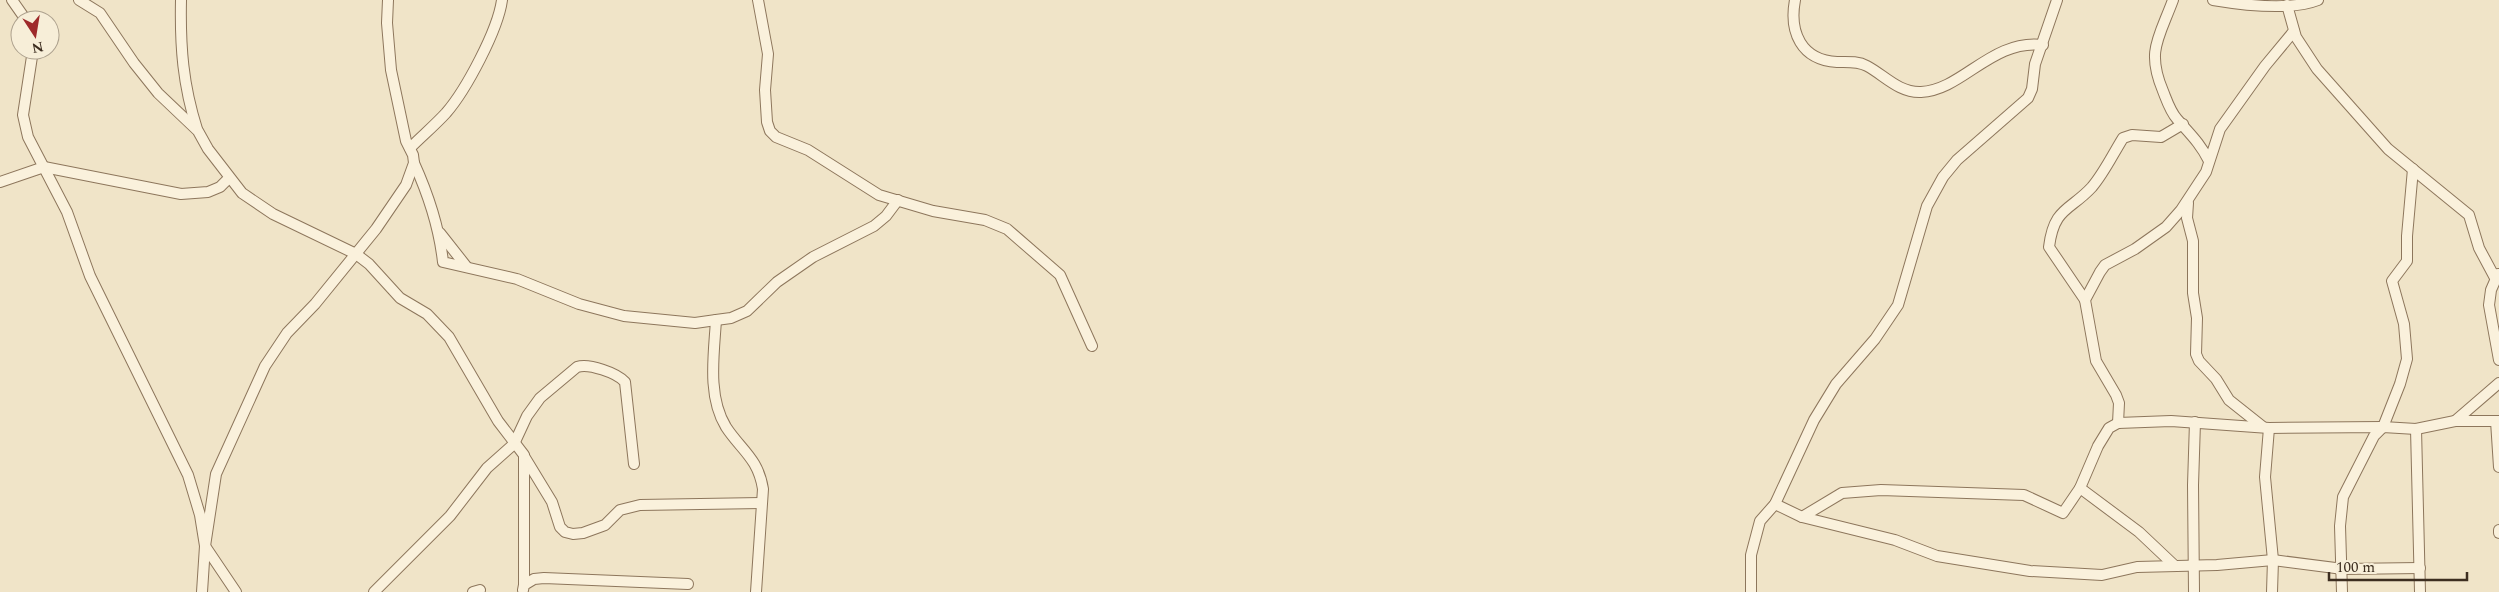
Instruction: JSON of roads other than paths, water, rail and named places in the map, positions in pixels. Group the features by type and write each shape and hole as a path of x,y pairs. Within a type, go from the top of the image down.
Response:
{"street":[{"path":"79,0 100,13 134,63 158,93 198,131 229,178 242,193 273,214 356,254 369,264 400,298 427,314 449,337 481,394 514,444 524,455 552,502 560,527 565,532 573,534 583,533 605,525 620,510 640,505 762,503"},
{"path":"181,0 182,67 186,96 198,131"},
{"path":"388,0 387,23 391,70 406,140 414,163 430,197 440,234 443,262 517,279 579,304 624,316 695,323 731,318 747,311 777,282 813,256 874,226 886,216 898,200"},
{"path":"410,148 446,112 475,68 497,20 502,0"},
{"path":"758,0 768,54 765,90 766,112 770,131 785,142 808,150 879,195 933,211 985,220 1007,229 1060,275 1092,346"},
{"path":"1795,0 1793,11 1797,36 1804,50 1822,59 1866,64 1903,89 1921,92 1944,85 1993,56 2019,46 2043,45"},
{"path":"1751,592 1751,556 1760,521 1775,504 1814,420 1836,384 1875,339 1898,305 1927,206 1943,177 1957,160 2028,98 2032,89 2035,64 2057,0"},
{"path":"2173,0 2156,41 2155,73 2172,112 2195,136 2210,161"},
{"path":"2213,0 2286,5 2298,5 2318,0"},
{"path":"2286,5 2301,46 2317,69 2388,149 2469,215 2479,248 2497,276 2489,305 2499,360"},
{"path":"2085,300 2105,265 2135,249 2166,227 2188,201 2206,172 2220,129 2265,66 2294,31"},
{"path":"31,60 23,115 28,137 67,212 90,276 188,475 200,515 204,546 236,592"},
{"path":"2118,423 2119,403 2096,361 2085,300 2049,247 2058,218 2065,208 2092,187 2123,138 2132,135 2162,137 2183,124"},
{"path":"202,592 204,546 216,474 265,366 286,333 356,254 406,185 414,163"},
{"path":"0,182 44,167 180,194 208,192 220,187 229,178"},
{"path":"2342,592 2343,570 2340,526 2343,498 2374,436 2383,427 2400,384 2407,359 2404,324 2392,281 2408,261 2407,236 2413,169"},
{"path":"2188,201 2187,218 2193,241 2192,293 2197,318 2196,354 2229,400 2266,428"},
{"path":"440,234 466,266"},
{"path":"716,320 713,377 716,395 727,428 752,458 760,474 762,503 756,592"},
{"path":"374,592 450,516 487,468 514,444 527,416 540,398 577,367 584,365 622,378 625,382 634,464"},
{"path":"2455,422 2499,383"},
{"path":"1802,517 1842,493 1881,490 2024,495 2063,513 2080,488 2098,446 2109,428 2118,423 2195,422 2266,428 2383,427 2416,429 2455,422 2498,421 2499,467"},
{"path":"2194,592 2195,422"},
{"path":"2266,428 2265,477 2273,560 2272,592"},
{"path":"2416,429 2420,592"},
{"path":"523,589 524,455"},
{"path":"2080,488 2139,532 2175,566"},
{"path":"1775,504 1802,517 1895,540 1952,559 2030,571 2102,576 2137,567 2273,560 2343,570 2420,568"},
{"path":"523,589 534,579 544,578 641,588 688,584"}]}
